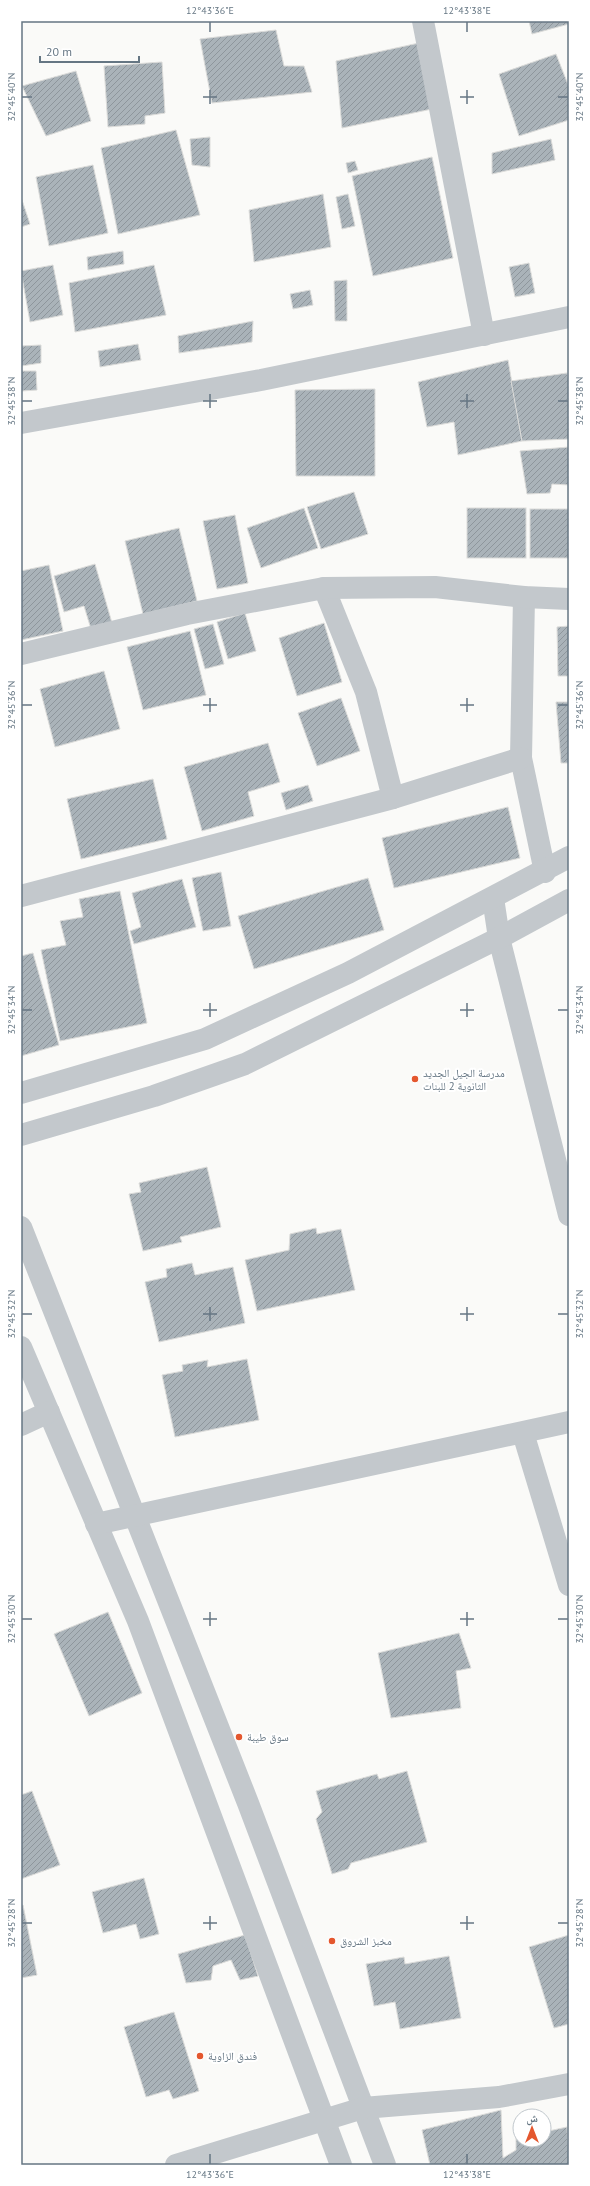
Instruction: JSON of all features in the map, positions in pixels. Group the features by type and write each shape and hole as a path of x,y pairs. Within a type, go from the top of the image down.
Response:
{"street":[{"path":"422,21 484,335"},
{"path":"21,423 261,380 569,317"},
{"path":"21,654 187,614 324,588 435,587 524,597 569,599"},
{"path":"324,588 366,692 393,798"},
{"path":"524,597 521,758 545,872"},
{"path":"21,896 393,798 521,758"},
{"path":"21,1093 205,1039 348,973 545,872 569,857"},
{"path":"493,898 499,938 569,1215"},
{"path":"21,1136 154,1096 245,1064 499,938 569,900"},
{"path":"21,1227 248,1803 385,2165"},
{"path":"21,1347 138,1621 341,2165"},
{"path":"21,1425 49,1412"},
{"path":"96,1524 569,1422"},
{"path":"523,1433 569,1585"},
{"path":"176,2165 363,2108 499,2097 569,2084"}],"building":[{"path":"529,21 569,21 569,24 532,34"},
{"path":"276,30 284,66 304,66 312,92 212,103 200,39"},
{"path":"419,43 432,109 342,128 336,61"},
{"path":"556,54 569,87 569,120 519,136 499,74"},
{"path":"162,62 165,113 145,116 145,124 108,127 104,66"},
{"path":"76,71 91,121 46,136 22,86"},
{"path":"176,130 200,215 118,234 101,148"},
{"path":"210,137 210,167 192,165 190,139"},
{"path":"551,139 555,160 492,174 492,153"},
{"path":"432,157 453,258 373,276 352,176"},
{"path":"355,161 358,170 348,173 346,163"},
{"path":"93,165 108,233 49,246 36,177"},
{"path":"323,194 331,247 254,262 249,210"},
{"path":"348,194 355,226 342,229 336,197"},
{"path":"21,197 30,224 21,227"},
{"path":"123,251 124,264 88,270 87,257"},
{"path":"529,263 535,293 515,297 509,267"},
{"path":"53,265 63,315 30,322 21,271"},
{"path":"154,265 166,315 75,332 69,283"},
{"path":"347,280 347,321 335,321 334,281"},
{"path":"310,290 313,305 293,309 290,294"},
{"path":"253,321 252,342 179,353 178,336"},
{"path":"138,344 141,360 100,367 98,351"},
{"path":"41,345 41,363 21,366 21,346"},
{"path":"508,360 522,441 458,455 454,422 427,427 418,382"},
{"path":"21,371 36,371 37,390 21,391"},
{"path":"567,373 569,383 569,439 522,441 511,381"},
{"path":"375,389 375,476 296,476 295,390"},
{"path":"569,447 569,485 552,484 550,493 527,494 520,451"},
{"path":"354,492 368,534 321,549 307,507"},
{"path":"304,508 318,548 261,568 247,528"},
{"path":"467,508 526,508 526,558 467,558"},
{"path":"530,509 569,509 569,558 530,558"},
{"path":"235,515 248,583 217,589 203,521"},
{"path":"179,528 197,601 143,614 125,541"},
{"path":"95,564 112,623 91,629 84,606 64,612 54,576"},
{"path":"49,565 63,631 21,640 21,571"},
{"path":"245,613 256,651 228,659 217,622"},
{"path":"324,623 342,682 297,696 279,638"},
{"path":"213,624 224,664 205,669 194,629"},
{"path":"569,626 569,676 558,676 557,627"},
{"path":"190,631 206,695 143,710 127,647"},
{"path":"104,671 120,729 55,747 40,689"},
{"path":"341,698 360,751 317,766 298,713"},
{"path":"556,702 569,702 569,763 561,763"},
{"path":"268,743 280,782 248,792 254,816 202,831 184,767"},
{"path":"153,779 167,839 81,859 67,799"},
{"path":"308,785 313,801 286,810 281,793"},
{"path":"508,807 520,858 394,888 382,838"},
{"path":"221,872 231,926 203,931 192,878"},
{"path":"368,878 384,930 254,969 238,916"},
{"path":"182,879 196,927 134,944 130,931 141,927 132,893"},
{"path":"120,891 147,1023 60,1041 41,950 66,945 60,921 83,917 79,899"},
{"path":"33,953 59,1045 21,1056 21,956"},
{"path":"207,1167 221,1227 180,1237 182,1242 143,1251 129,1194 141,1192 139,1183"},
{"path":"316,1228 317,1234 341,1229 355,1290 257,1311 245,1260 289,1250 290,1234"},
{"path":"192,1263 195,1275 233,1267 245,1323 159,1342 145,1282 167,1277 166,1269"},
{"path":"247,1359 259,1420 175,1437 162,1375 183,1371 182,1365 208,1360 207,1367"},
{"path":"108,1612 142,1693 89,1716 54,1634"},
{"path":"459,1633 471,1668 456,1671 461,1708 391,1718 378,1653"},
{"path":"407,1771 427,1842 351,1863 348,1869 332,1874 316,1819 322,1812 316,1791 377,1774 379,1779"},
{"path":"32,1791 60,1865 21,1879 21,1795"},
{"path":"144,1878 159,1934 140,1939 136,1924 103,1933 92,1892"},
{"path":"21,1905 23,1905 37,1975 21,1978"},
{"path":"245,1935 258,1976 240,1980 231,1960 213,1966 211,1980 186,1983 178,1954"},
{"path":"569,1935 569,2024 554,2028 529,1947"},
{"path":"449,1956 461,2018 400,2029 395,2002 374,2006 366,1964 404,1957 405,1964"},
{"path":"174,2012 199,2091 173,2099 169,2090 146,2097 124,2027"},
{"path":"501,2110 503,2158 516,2150 516,2148 552,2148 552,2130 567,2127 569,2165 430,2165 422,2130"}],"place":[{"name":"مدرسة الجيل الجديد الثانوية 2 للبنات","path":"415,1079"},
{"name":"سوق طيبة","path":"239,1737"},
{"name":"مخبز الشروق","path":"332,1941"},
{"name":"فندق الزاوية","path":"200,2056"}]}
